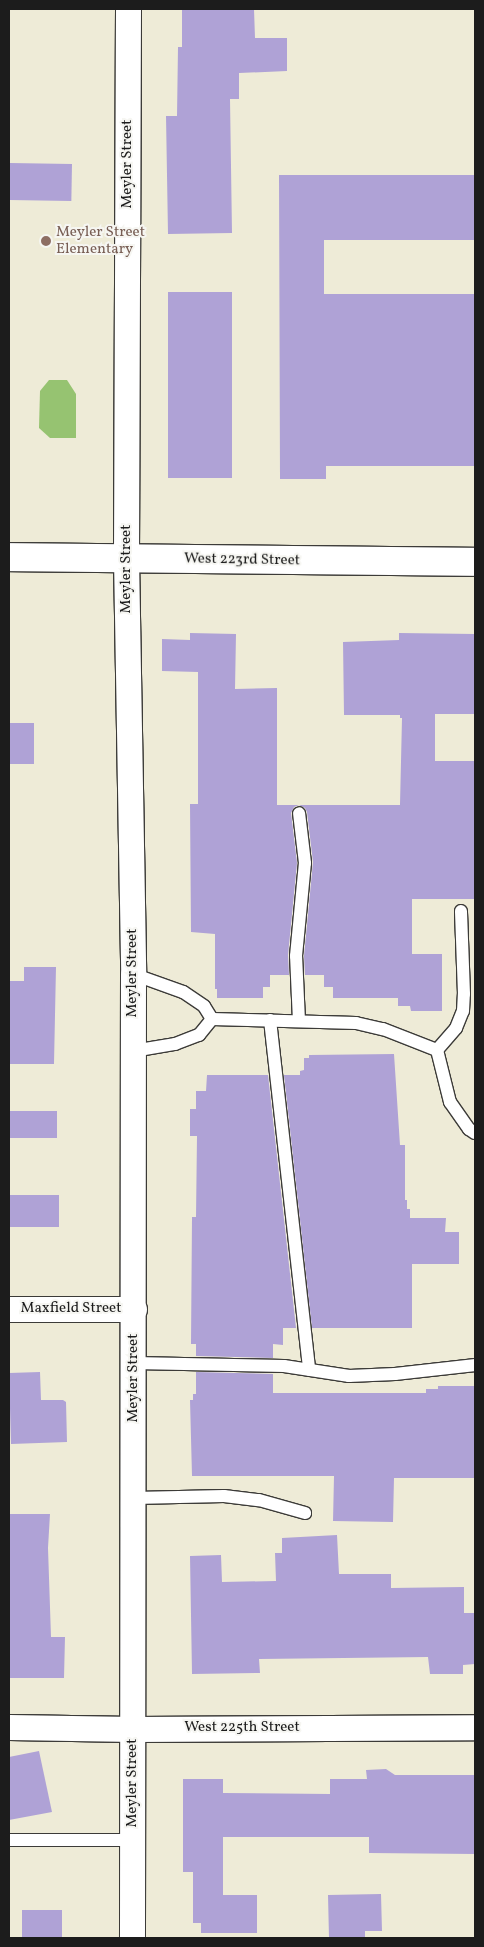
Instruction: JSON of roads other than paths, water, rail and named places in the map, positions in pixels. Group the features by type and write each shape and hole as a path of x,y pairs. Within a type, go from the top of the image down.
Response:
{"main road":[{"name":"West 223rd Street","path":"9,557 475,562"}],"street":[{"name":"Meyler Street","path":"128,9 126,558 133,974 134,1309 132,1938"},
{"name":"Maxfield Street","path":"9,1309 134,1309"},
{"name":"West 225th Street","path":"9,1727 134,1729 475,1726"}],"lane":[{"path":"299,813 305,863 296,956 299,1021"},
{"path":"437,1050 456,1028 463,1011 462,911"},
{"path":"133,974 183,992 204,1006 212,1019"},
{"path":"212,1019 356,1023 383,1029 437,1050"},
{"path":"133,1051 175,1044 199,1035 212,1019"},
{"path":"270,1020 309,1370"},
{"path":"437,1050 450,1102 469,1129 475,1133"},
{"path":"134,1363 284,1366 350,1376 395,1374 475,1365"},
{"path":"134,1498 224,1496 259,1500 305,1513"},
{"path":"9,1840 133,1840"}],"place":[{"name":"Meyler Street Elementary","path":"46,241"}]}
